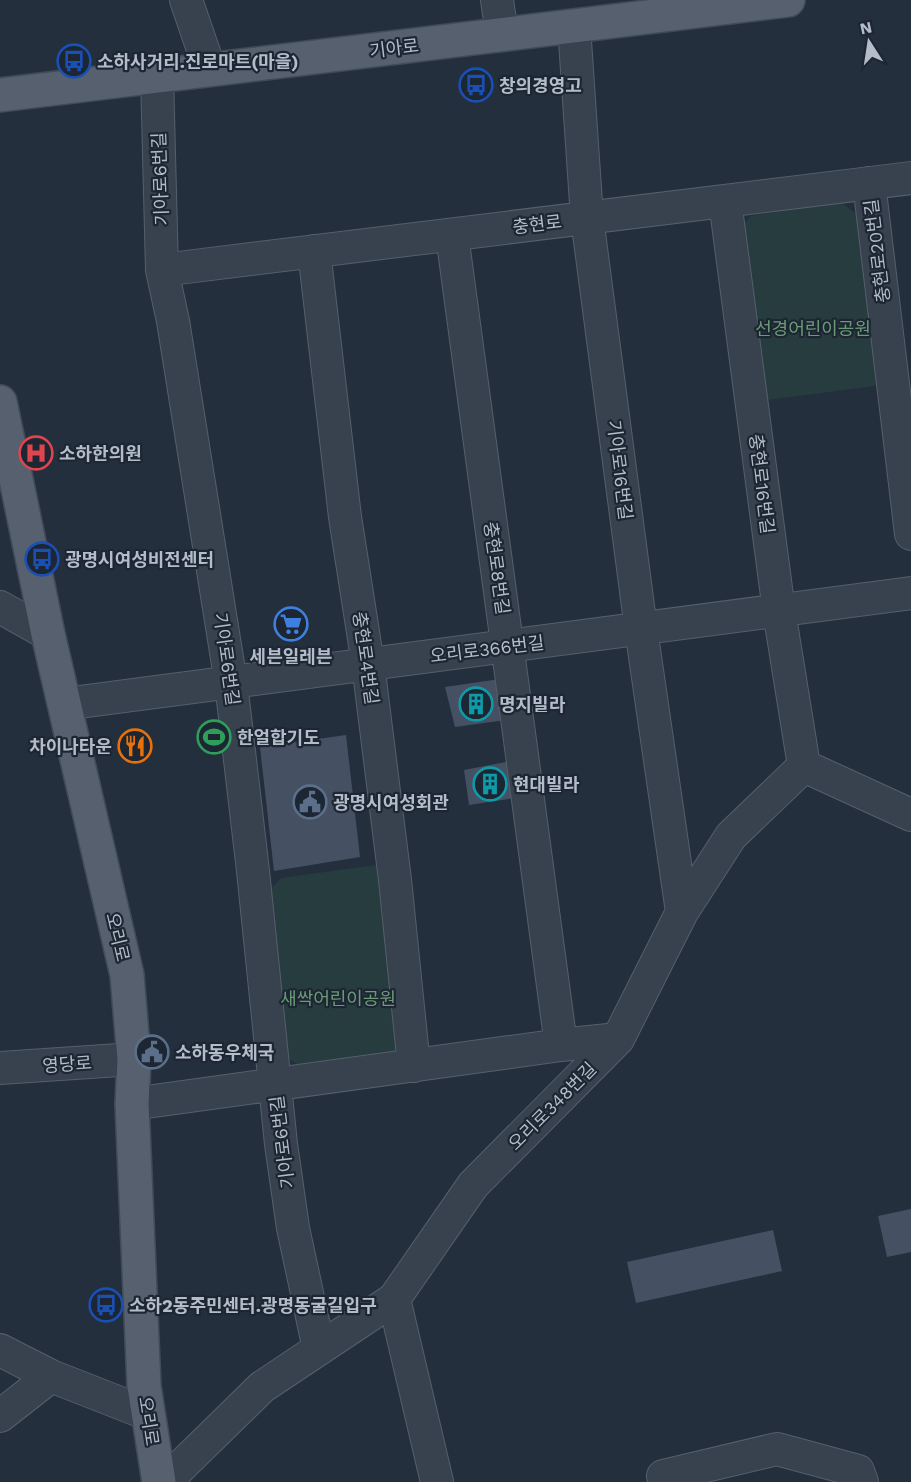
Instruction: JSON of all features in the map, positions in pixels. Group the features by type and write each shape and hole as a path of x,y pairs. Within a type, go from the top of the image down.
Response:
{"main road":[{"name":"기아로","path":"0,95 788,0"},
{"name":"오리로","path":"0,402 48,634 127,975 134,1059 132,1104 144,1386 159,1482"}],"street":[{"path":"186,0 210,70"},
{"path":"497,0 502,34"},
{"name":"기아로16번길","path":"574,26 587,218 641,629 682,912"},
{"name":"기아로6번길","path":"157,76 162,270 173,321 231,682 293,1228 319,1349"},
{"name":"충현로","path":"162,270 911,178"},
{"name":"충현로20번길","path":"869,183 911,534"},
{"name":"충현로16번길","path":"725,201 779,611 804,766"},
{"name":"충현로8번길","path":"452,235 561,1045"},
{"name":"충현로4번길","path":"314,251 345,517 368,664 395,880 414,1065"},
{"name":"오리로366번길","path":"64,705 911,593"},
{"path":"0,607 48,634"},
{"path":"804,766 911,815"},
{"name":"오리로348번길","path":"165,1482 262,1387 394,1299 473,1185 618,1039 682,912 731,836 804,766"},
{"path":"132,1104 618,1039"},
{"name":"영당로","path":"0,1068 134,1059"},
{"path":"394,1299 437,1482"},
{"path":"0,1350 51,1376 148,1414"},
{"path":"0,1416 51,1376"},
{"path":"663,1476 777,1449 858,1471 862,1482"}],"green space":[{"name":"선경어린이공원","path":"840,202 861,217 882,380 874,386 768,400 759,395 739,228 751,216"},
{"name":"새싹어린이공원","path":"376,865 381,869 405,1045 394,1056 301,1067 284,1055 267,893 281,878"}],"building":[{"name":"명지빌라","path":"500,679 506,720 455,727 445,687"},
{"name":"광명시여성회관","path":"346,735 360,857 274,871 260,747"},
{"name":"현대빌라","path":"511,761 515,798 469,805 464,770"},
{"path":"911,1209 911,1252 887,1257 878,1216"},
{"path":"773,1230 782,1271 636,1303 627,1262"}],"place":[{"name":"소하사거리.진로마트(마을)","path":"74,61"},
{"name":"창의경영고","path":"476,85"},
{"name":"소하한의원","path":"36,453"},
{"name":"광명시여성비전센터","path":"42,559"},
{"name":"세븐일레븐","path":"291,624"},
{"name":"명지빌라","path":"476,704"},
{"name":"한얼합기도","path":"214,737"},
{"name":"차이나타운","path":"135,746"},
{"name":"현대빌라","path":"490,784"},
{"name":"광명시여성회관","path":"310,802"},
{"name":"소하동우체국","path":"152,1052"},
{"name":"소하2동주민센터.광명동굴길입구","path":"106,1305"}]}
